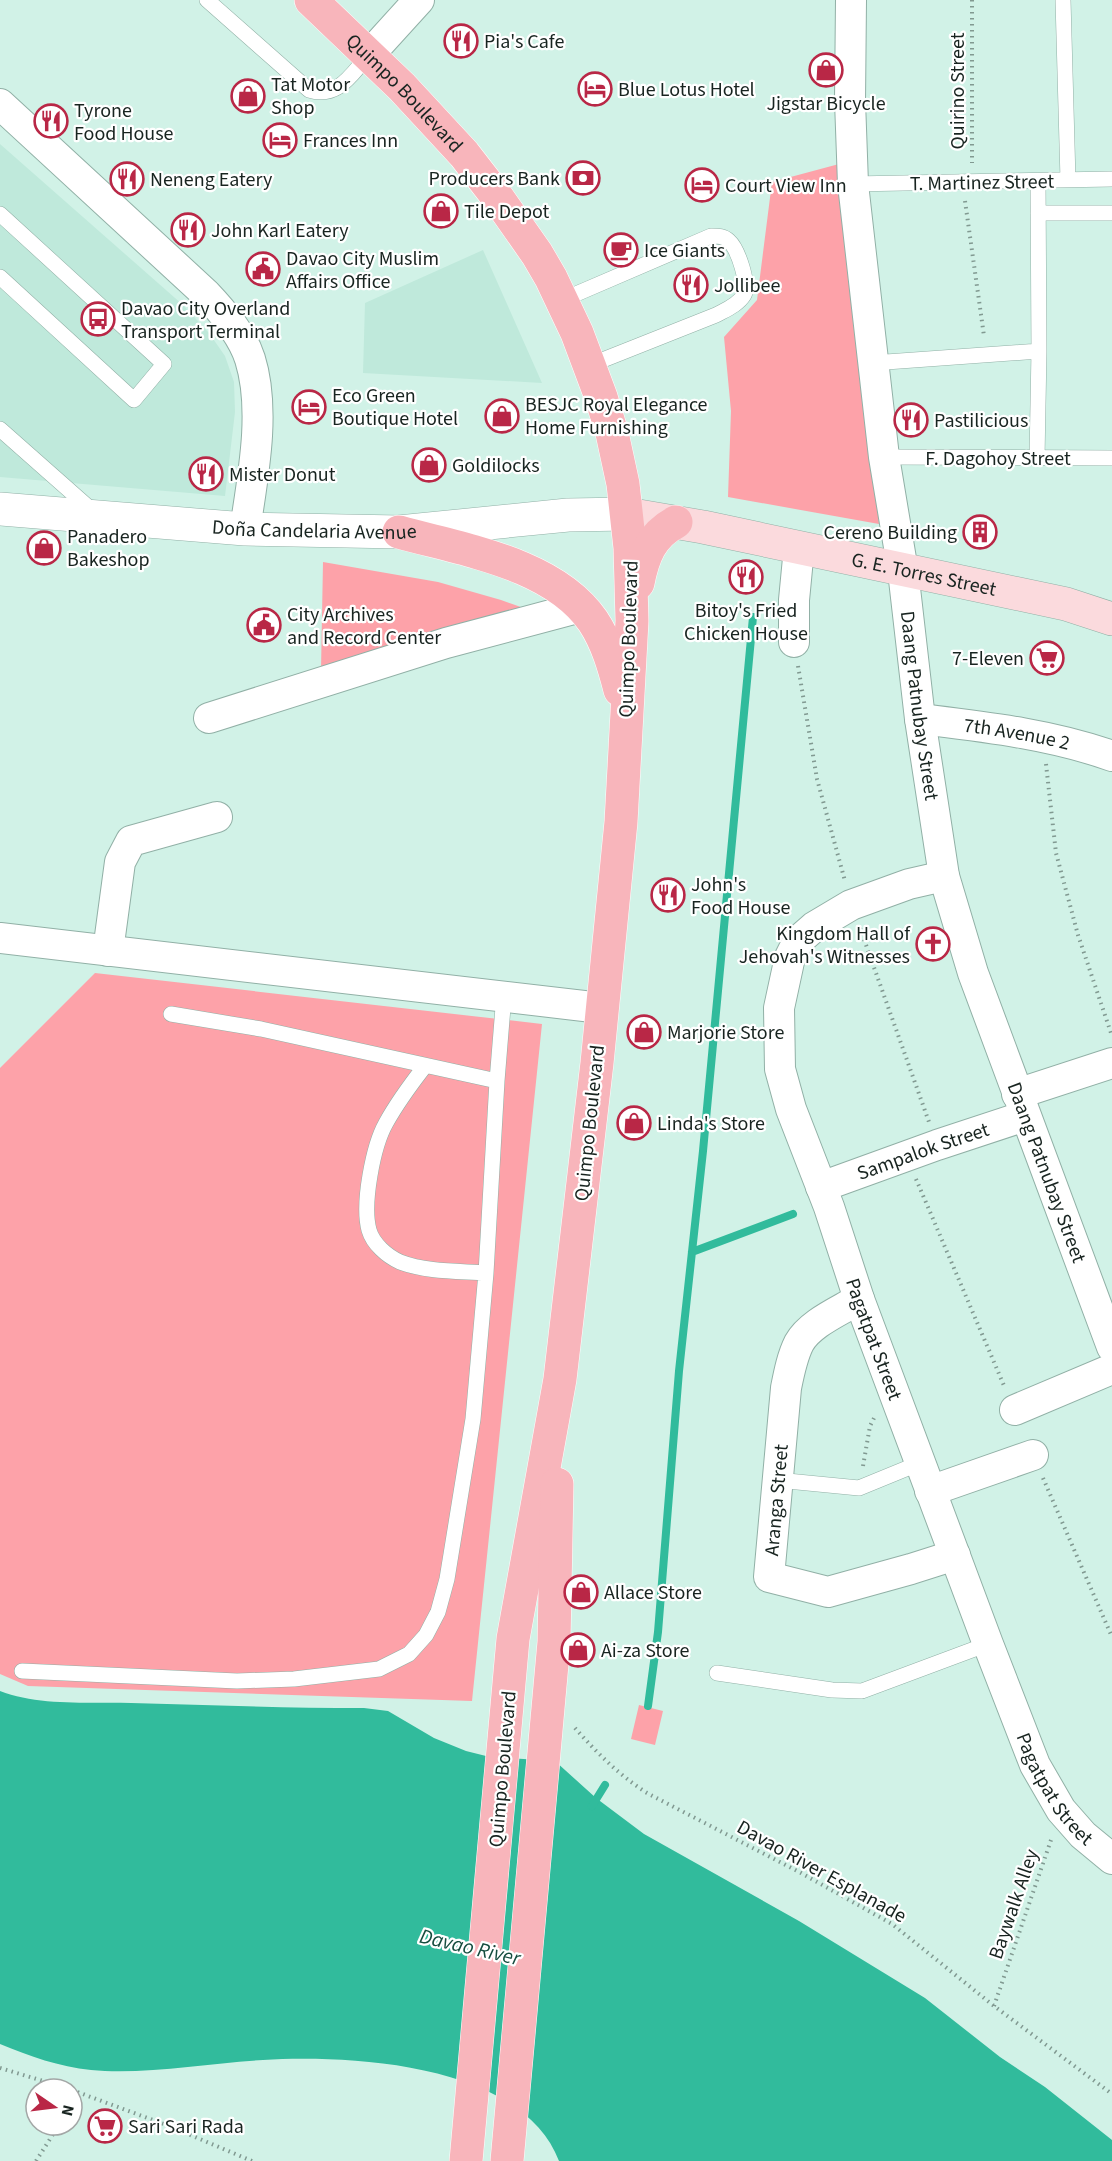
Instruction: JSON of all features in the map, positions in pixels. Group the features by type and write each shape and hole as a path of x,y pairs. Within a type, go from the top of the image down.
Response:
{"main road":[{"name":"Quimpo Boulevard","path":"311,0 430,116 464,154 537,254 562,300 590,365 612,433 627,514 632,621 621,822 597,1063 560,1379 513,1639 466,2161"},
{"name":"G. E. Torres Street","path":"627,514 676,522 1066,604 1112,619"},
{"path":"632,621 647,551 656,536 676,522"},
{"path":"399,532 497,559 526,570 551,583 581,607 593,621 609,654 626,715"},
{"name":"Quimpo Boulevard","path":"507,2161 554,1642 560,1379"}],"street":[{"path":"369,55 419,0"},
{"name":"Daang Patnubay Street","path":"851,0 850,101 853,184 872,363 884,457 903,571 920,720 944,876 973,973 1112,1347"},
{"path":"0,104 206,294 224,313 239,336 249,357 255,380 257,408 253,476 244,529"},
{"name":"Doña Candelaria Avenue","path":"0,509 244,529 399,532 577,514 627,514"},
{"path":"794,642 794,600 799,548"},
{"path":"208,718 435,646 581,607"},
{"name":"7th Avenue 2","path":"920,720 987,727 1043,737 1112,756"},
{"path":"108,951 120,862 131,841 217,817"},
{"name":"Pagatpat Street","path":"944,876 909,884 851,905 814,927 798,941 790,957 779,1008 780,1070 791,1109 821,1187 859,1299 1035,1765 1061,1810 1083,1835 1112,1859"},
{"path":"0,939 504,995 601,1008"},
{"name":"Sampalok Street","path":"821,1187 937,1145 1112,1063"},
{"name":"Aranga Street","path":"859,1299 812,1328 800,1342 791,1364 786,1388 769,1577 828,1592 955,1555"},
{"path":"1015,1410 1112,1369"},
{"path":"930,1491 1033,1455"}],"lane":[{"path":"207,0 309,90 319,93 330,92 339,87 369,55"},
{"path":"1063,0 1068,180"},
{"name":"T. Martinez Street","path":"853,184 1112,179"},
{"path":"1037,458 1038,181"},
{"path":"1038,213 1112,213"},
{"path":"0,214 164,364 134,400 0,277"},
{"path":"562,300 711,236 726,238 738,254 746,284 743,297 735,304 716,315 590,365"},
{"path":"872,363 1039,351"},
{"path":"0,429 99,517"},
{"name":"F. Dagohoy Street","path":"884,457 1112,458"},
{"path":"22,1671 237,1681 294,1679 379,1669 409,1654 426,1635 438,1612 447,1579 473,1419 486,1273 504,995"},
{"path":"171,1014 261,1029 497,1081"},
{"path":"425,1066 384,1125 371,1166 367,1203 369,1230 378,1248 399,1262 426,1268 486,1273"},
{"path":"777,1480 859,1488 920,1463"},
{"path":"717,1673 832,1690 862,1691 988,1644"}],"path":[{"name":"Quirino Street","path":"972,0 967,222 987,354"},
{"path":"1043,737 1056,853 1078,935 1112,1036"},
{"path":"859,1488 870,1426 891,1385"},
{"name":"Davao River Esplanade","path":"572,1725 624,1778 673,1807 801,1873 892,1924 994,2006 1112,2094"},
{"name":"Baywalk Alley","path":"994,2006 1061,1810"},
{"path":"0,2068 30,2077"},
{"path":"84,2094 252,2161"},
{"path":"36,2161 51,2137"}],"shaded area":[{"name":"Davao City Overland Transport Terminal","path":"0,144 183,305 209,333 225,356 234,382 235,412 225,496 0,477"},
{"path":"839,164 879,524 728,497 731,411 724,337 757,300 772,182"},
{"path":"483,250 542,383 363,373 365,303"},
{"path":"323,562 438,582 535,612 321,670"},
{"path":"95,973 542,1024 472,1701 28,1686 0,1674 0,1068"},
{"path":"639,1705 663,1711 655,1745 631,1739"}],"water":[{"name":"Davao River","path":"0,1691 31,1699 64,1702 364,1708 388,1711 434,1738 466,1751 490,1757 555,1761 596,1798 644,1834 799,1921 925,1998 1112,2140 1112,2161 559,2161 539,2128 510,2103 472,2085 430,2072 386,2064 299,2059 242,2061 155,2070 91,2070 56,2064 0,2044"}],"waterway":[{"path":"648,1706 658,1632 679,1371 703,1151 753,617"},
{"path":"692,1252 793,1214"},
{"path":"592,1806 605,1785"}],"place":[{"name":"Pia's Cafe","path":"461,41"},
{"name":"Jigstar Bicycle","path":"826,70"},
{"name":"Blue Lotus Hotel","path":"595,89"},
{"name":"Tat Motor Shop","path":"248,96"},
{"name":"Tyrone Food House","path":"51,121"},
{"name":"Frances Inn","path":"280,140"},
{"name":"Producers Bank","path":"583,178"},
{"name":"Neneng Eatery","path":"127,179"},
{"name":"Court View Inn","path":"702,185"},
{"name":"Tile Depot","path":"441,211"},
{"name":"John Karl Eatery","path":"188,230"},
{"name":"Ice Giants","path":"621,250"},
{"name":"Davao City Muslim Affairs Office","path":"263,269"},
{"name":"Jollibee","path":"691,285"},
{"name":"Davao City Overland Transport Terminal","path":"98,319"},
{"name":"Eco Green Boutique Hotel","path":"309,407"},
{"name":"BESJC Royal Elegance Home Furnishing","path":"502,416"},
{"name":"Pastilicious","path":"911,420"},
{"name":"Goldilocks","path":"429,465"},
{"name":"Mister Donut","path":"206,474"},
{"name":"Cereno Building","path":"980,532"},
{"name":"Panadero Bakeshop","path":"44,548"},
{"name":"Bitoy's Fried Chicken House","path":"746,577"},
{"name":"City Archives and Record Center","path":"264,625"},
{"name":"7-Eleven","path":"1047,658"},
{"name":"John's Food House","path":"668,895"},
{"name":"Kingdom Hall of Jehovah's Witnesses","path":"933,944"},
{"name":"Marjorie Store","path":"644,1032"},
{"name":"Linda's Store","path":"634,1123"},
{"name":"Allace Store","path":"581,1592"},
{"name":"Ai-za Store","path":"578,1650"},
{"name":"Sari Sari Rada","path":"105,2126"}]}
